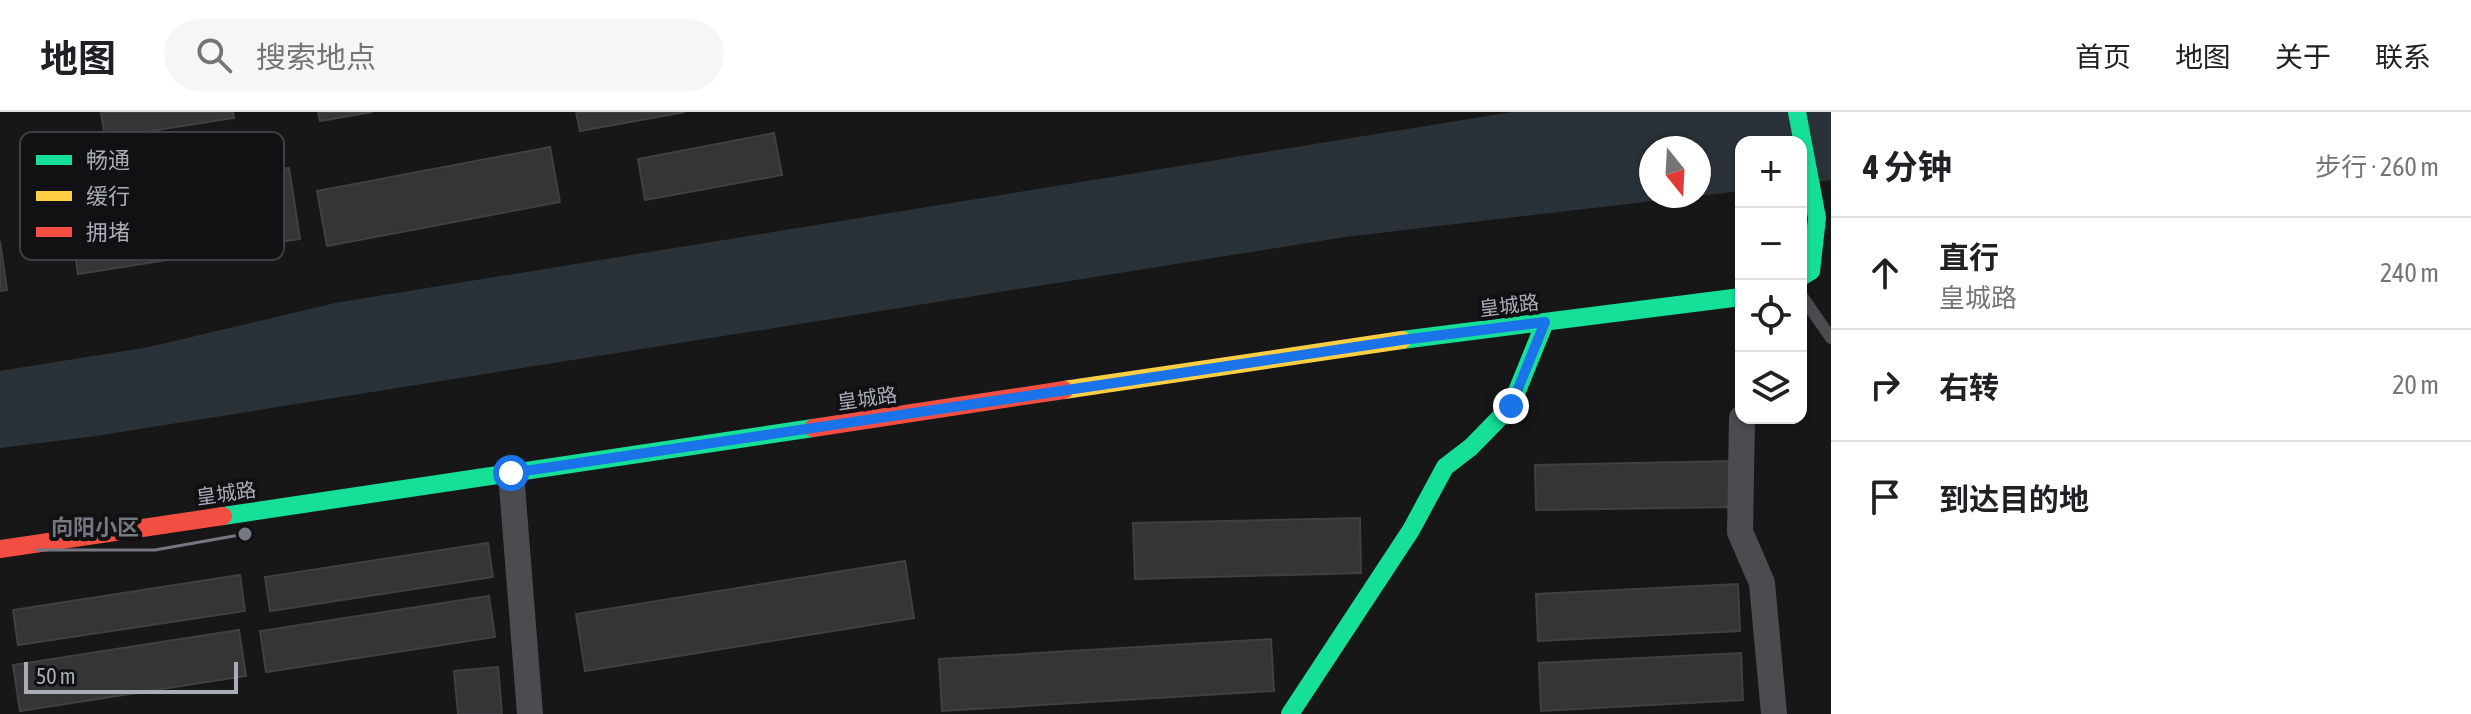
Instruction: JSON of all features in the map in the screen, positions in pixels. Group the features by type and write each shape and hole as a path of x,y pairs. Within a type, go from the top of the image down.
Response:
{"main road":[{"path":"1797,112 1817,218 1807,269"},
{"path":"1807,274 1831,269"},
{"name":"皇城路","path":"0,549 1402,340 1735,298"},
{"path":"1290,714 1411,530 1445,467 1471,447 1511,406 1545,322"}],"street":[{"path":"1742,424 1740,532 1762,583 1774,714"},
{"path":"511,473 530,714"}],"lane":[{"path":"1807,304 1831,338"}],"shaded area":[{"path":"1512,112 1831,112 1831,180 1807,183 1807,136 1735,136 1735,192 1711,195 1711,136 1639,136 1639,203 1345,237 96,436 0,448 0,371 149,347 335,303"}],"building":[{"path":"101,112 233,112 234,118 144,132 104,132"},
{"path":"318,112 372,112 320,121"},
{"path":"576,112 685,112 580,131"},
{"path":"774,133 782,175 645,200 638,159"},
{"path":"550,147 560,202 327,246 317,191"},
{"path":"289,168 300,239 284,242 284,169"},
{"path":"0,241 7,290 0,291"},
{"path":"76,260 167,260 78,274"},
{"path":"1733,461 1734,507 1536,510 1535,465"},
{"path":"1360,518 1361,573 1135,579 1133,523"},
{"path":"488,543 493,577 270,611 265,577"},
{"path":"905,561 914,618 585,671 576,614"},
{"path":"240,575 245,611 18,645 13,610"},
{"path":"1738,584 1740,631 1538,641 1536,594"},
{"path":"489,596 495,637 266,672 260,631"},
{"path":"239,630 246,676 20,711 13,665"},
{"path":"1271,639 1274,691 942,711 939,659"},
{"path":"1741,653 1743,700 1541,711 1539,663"},
{"path":"498,667 502,714 458,714 454,671"}],"traffic: fast":[{"path":"1797,112 1817,218 1811,271 1807,273"},
{"path":"1402,340 1735,298"},
{"path":"1290,714 1411,530 1445,467 1471,447 1511,406 1545,322"},
{"path":"223,516 813,428"}],"traffic: slow":[{"path":"1064,390 1402,340"}],"traffic: jam":[{"path":"813,428 1064,390"},
{"path":"0,549 223,516"}],"place":[{"name":"向阳小区","path":"245,534"}],"route":[{"path":"511,473 1402,340 1545,322 1543,334 1511,406"}]}
